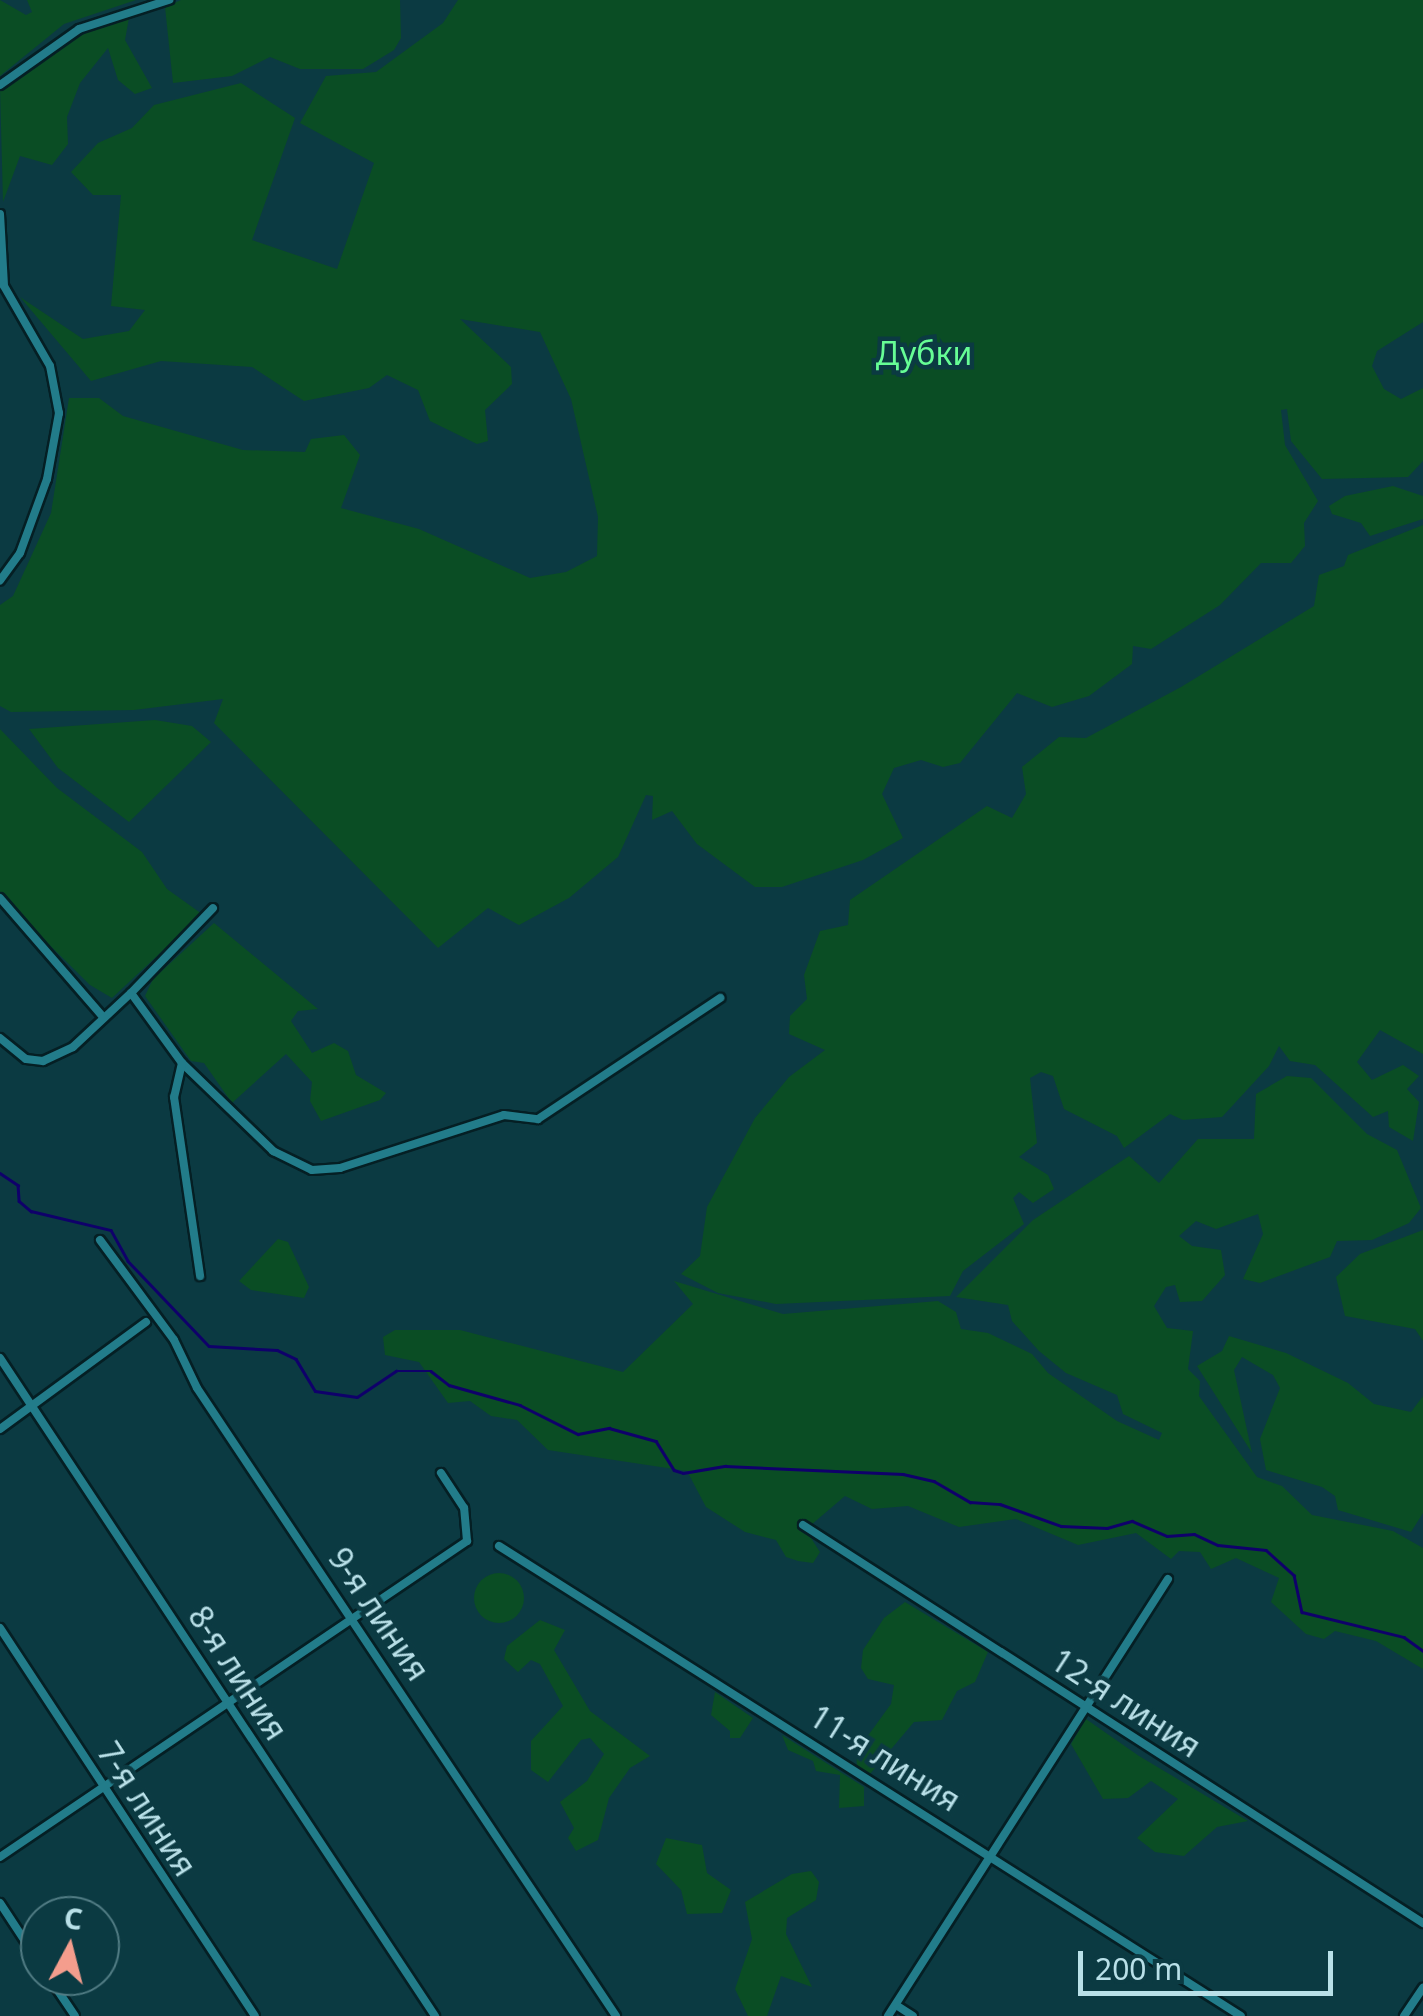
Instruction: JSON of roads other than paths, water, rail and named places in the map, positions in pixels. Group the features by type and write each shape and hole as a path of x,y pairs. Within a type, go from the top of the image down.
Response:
{"street":[{"path":"0,85 80,29 169,0"},
{"path":"0,214 4,286 50,366 60,413 47,479 20,553 0,581"},
{"path":"0,898 103,1017"},
{"path":"0,1038 26,1059 43,1061 72,1047 131,994 214,908"},
{"path":"131,994 182,1063 293,1166 340,1168 504,1115 538,1119 720,998"},
{"path":"182,1063 174,1097 200,1276"},
{"name":"9-я линия","path":"100,1240 174,1340 197,1388 616,2016"},
{"path":"0,1428 146,1322"},
{"name":"8-я линия","path":"0,1358 435,2016"},
{"path":"0,1857 467,1541 464,1508 441,1472"},
{"name":"12-я линия","path":"803,1525 1423,1923"},
{"name":"11-я линия","path":"499,1546 1241,2016"},
{"path":"888,2016 1168,1579"},
{"name":"7-я линия","path":"0,1628 255,2016"},
{"path":"0,1903 20,1934"},
{"path":"1404,2016 1423,1988"},
{"path":"896,2005 913,2016"}],"waterway":[{"path":"0,1173 18,1185 19,1201 31,1211 111,1230 128,1261 209,1346 277,1350 296,1359 315,1391 357,1397 396,1371 431,1371 449,1385 520,1405 578,1434 609,1428 656,1441 674,1470 683,1473 725,1466 903,1474 934,1481 970,1502 1000,1504 1061,1526 1107,1528 1132,1521 1167,1536 1194,1534 1218,1545 1266,1550 1294,1575 1302,1612 1404,1637 1423,1651"}],"park label":[{"name":"Дубки","path":"924,353"}]}
